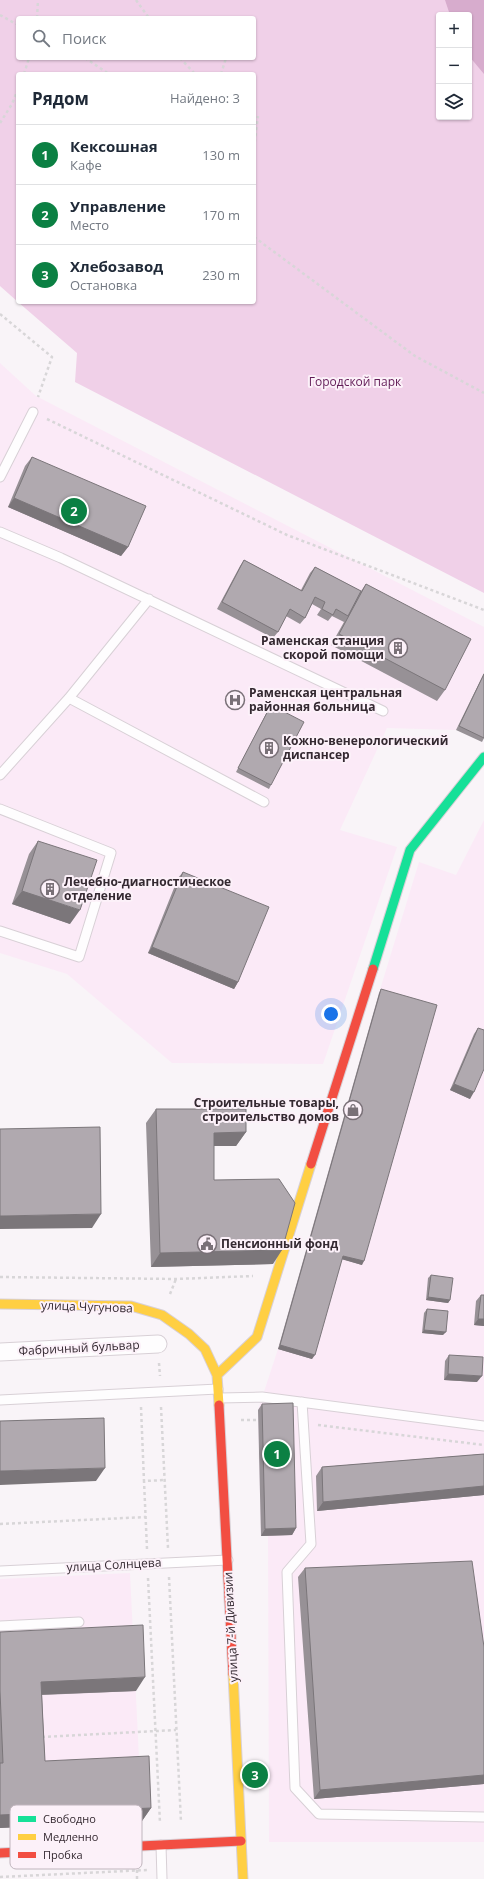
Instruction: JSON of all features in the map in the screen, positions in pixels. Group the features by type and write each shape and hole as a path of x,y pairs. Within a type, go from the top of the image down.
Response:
{"street":[{"path":"217,1375 256,1337 410,850 484,757"},
{"name":"улица Чугунова","path":"0,1304 131,1306 162,1316 189,1334 205,1349 217,1375"},
{"name":"Фабричный бульвар","path":"0,1352 158,1344"},
{"name":"улица 7-й Дивизии","path":"217,1375 228,1560 243,1879"},
{"path":"142,1846 241,1841"},
{"path":"0,1853 10,1853"}],"lane":[{"path":"0,476 33,412"},
{"path":"0,532 149,599 384,711"},
{"path":"0,774 69,698 149,599"},
{"path":"69,698 264,802"},
{"path":"0,809 111,853 79,957 0,931"},
{"path":"0,1400 160,1392 219,1394 262,1397 484,1426"},
{"path":"302,1402 310,1544 287,1572 295,1788 319,1814 484,1817"},
{"name":"улица Солнцева","path":"0,1570 228,1560"},
{"path":"0,1626 79,1622"},
{"path":"161,1845 162,1874"}],"path":[{"path":"37,16 38,0"},
{"path":"136,0 148,16"},
{"path":"0,15 16,24"},
{"path":"25,72 28,60"},
{"path":"88,60 106,72"},
{"path":"182,60 193,72"},
{"path":"222,72 225,60"},
{"path":"0,122 12,104 16,95"},
{"path":"256,132 258,116"},
{"path":"256,238 415,356 484,393"},
{"path":"0,314 52,357 33,412 287,535 484,610"},
{"path":"0,1277 176,1279 276,1276"},
{"path":"158,1344 182,1844"},
{"path":"140,1393 160,1824"},
{"path":"303,1423 484,1445"},
{"path":"144,1481 165,1480"},
{"path":"0,1524 146,1517"},
{"path":"41,1737 176,1730"},
{"path":"0,1877 162,1874"}],"shaded area":[{"path":"445,0 484,0 484,74 472,60 472,12 449,12"},
{"name":"Раменская центральная районная больница","path":"0,363 36,396 484,627 484,673 456,730 387,728 340,830 397,847 323,1064 172,1063 67,974 0,953"},
{"path":"484,820 484,1842 269,1842 268,1536 261,1536 258,1410 278,1349 379,993 419,862 456,875"},
{"path":"130,1573 141,1805 10,1805 10,1828 0,1828 0,1579"}],"green space":[{"name":"Городской парк","path":"0,0 484,0 484,593 75,382 77,353 20,304 256,304 256,72 16,72 16,300 0,286"}],"building":[{"path":"32,457 146,506 128,547 14,498"},
{"path":"244,560 302,591 315,567 361,591 348,616 336,609 333,615 322,609 325,602 315,597 305,618 290,609 278,632 222,602"},
{"name":"Раменская станция скорой помощи","path":"366,584 471,639 445,690 339,634"},
{"path":"484,674 484,738 459,726"},
{"name":"Кожно-венерологический диспансер","path":"271,705 304,722 271,785 238,768"},
{"name":"Лечебно-диагностическое отделение","path":"38,841 97,860 80,910 22,891"},
{"path":"183,872 269,907 238,982 152,947"},
{"path":"381,989 437,1005 364,1261 343,1256 315,1355 280,1345"},
{"path":"478,1028 484,1030 484,1069 474,1092 454,1084"},
{"path":"156,1109 246,1109 246,1132 214,1133 214,1180 279,1179 295,1203 282,1250 160,1253"},
{"path":"100,1127 101,1214 0,1216 0,1129"},
{"path":"431,1275 453,1278 450,1300 428,1297"},
{"path":"481,1295 484,1295 484,1319 478,1319"},
{"path":"427,1309 448,1311 446,1332 424,1330"},
{"path":"449,1355 483,1357 482,1376 448,1374"},
{"path":"293,1403 296,1528 265,1529 262,1404"},
{"path":"104,1418 105,1468 0,1471 0,1421"},
{"path":"484,1454 484,1486 323,1502 322,1467"},
{"path":"472,1561 484,1647 484,1775 320,1790 305,1568"},
{"path":"143,1625 145,1677 41,1682 45,1761 149,1756 151,1808 142,1808 142,1805 10,1805 10,1815 0,1815 0,1763 3,1763 0,1691 0,1632"}],"traffic: fast":[{"path":"373,969 410,850 484,757"}],"traffic: slow":[{"path":"217,1375 257,1337 311,1164"},
{"path":"0,1304 131,1306 162,1315 189,1334 205,1349 217,1375 219,1405"},
{"path":"233,1674 243,1879"}],"traffic: jam":[{"path":"311,1164 373,969"},
{"path":"219,1405 233,1674"},
{"path":"142,1846 241,1841"},
{"path":"0,1853 10,1853"}],"place":[{"name":"Управление","path":"74,511"},
{"name":"Раменская станция скорой помощи","path":"398,648"},
{"name":"Раменская центральная районная больница","path":"235,700"},
{"name":"Кожно-венерологический диспансер","path":"269,748"},
{"name":"Лечебно-диагностическое отделение","path":"50,889"},
{"name":"Строительные товары, строительство домов","path":"353,1110"},
{"name":"Пенсионный фонд","path":"207,1244"},
{"name":"Кексошная","path":"277,1454"},
{"name":"Хлебозавод","path":"255,1775"}]}
